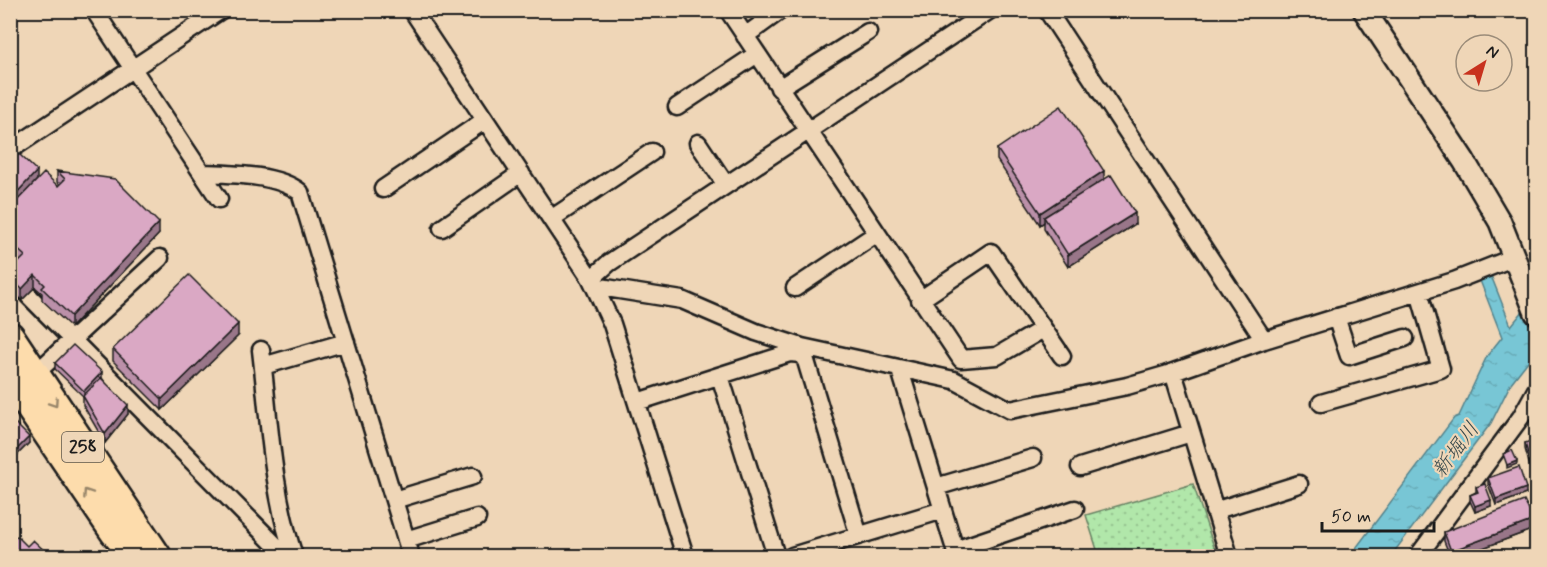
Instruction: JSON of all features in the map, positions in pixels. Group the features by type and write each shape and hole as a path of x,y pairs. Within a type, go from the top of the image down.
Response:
{"highway":[{"name":"258","path":"10,336 19,387 114,532 135,556"},
{"name":"258","path":"19,387 157,556"},
{"name":"258","path":"114,532 125,556"}],"street":[{"path":"94,10 219,199"},
{"path":"10,150 221,10"},
{"path":"412,10 593,282 612,324 685,556"},
{"path":"728,10 961,359"},
{"path":"745,36 781,10"},
{"path":"593,282 609,263 990,10"},
{"path":"1047,10 1264,340"},
{"path":"1364,10 1464,161 1500,222 1533,304"},
{"path":"779,88 868,32"},
{"path":"677,107 757,54"},
{"path":"383,189 485,120"},
{"path":"698,143 726,184"},
{"path":"551,219 652,152"},
{"path":"202,173 248,175 300,192 411,556"},
{"path":"442,228 521,173"},
{"path":"795,288 876,234"},
{"path":"920,300 991,252 1062,356"},
{"path":"593,282 694,304 736,325 801,350 900,370 913,370 954,380 1010,410 1127,387 1264,340 1454,281 1515,257"},
{"path":"19,387 160,258"},
{"path":"1321,403 1441,369 1419,292"},
{"path":"28,295 285,556"},
{"path":"1336,317 1349,356 1405,338"},
{"path":"961,359 997,356 1043,329"},
{"path":"294,556 287,533 276,475 262,358 346,342"},
{"path":"637,402 801,350"},
{"path":"801,350 859,536"},
{"path":"954,380 961,359"},
{"path":"900,370 956,553 1075,509"},
{"path":"1173,372 1228,556"},
{"path":"720,376 776,556"},
{"path":"1418,556 1521,417 1536,390"},
{"path":"1080,467 1191,433"},
{"path":"936,487 1033,458"},
{"path":"394,500 473,476"},
{"path":"1214,511 1299,484"},
{"path":"792,556 943,510"},
{"path":"406,540 477,518"}],"green space":[{"path":"1193,484 1217,556 1099,556 1086,515"}],"water":[{"name":"新堀川","path":"1490,273 1511,326 1536,295 1536,351 1511,383 1491,423 1391,556 1350,556 1454,418 1459,416 1487,356 1502,337 1479,278"}],"building":[{"path":"1061,106 1104,171 1040,213 997,149"},
{"path":"20,155 37,171 10,200 10,157"},
{"path":"57,171 115,179 159,223 71,316 42,288 45,285 35,275 22,289 10,278 10,260 16,265 25,256 14,246 10,250 10,220 14,216 10,213 10,208 44,173 58,186 65,179"},
{"path":"1111,175 1135,213 1068,255 1044,217"},
{"path":"189,275 238,324 162,399 113,349"},
{"path":"73,345 102,372 84,391 55,363"},
{"path":"101,378 128,405 105,434 83,396"},
{"path":"10,418 29,437 16,450 10,444"},
{"path":"1536,440 1536,462 1531,463 1525,443"},
{"path":"1512,450 1517,461 1507,465 1503,454"},
{"path":"1519,467 1526,488 1496,499 1488,478"},
{"path":"10,476 17,483 10,490"},
{"path":"1485,484 1491,500 1475,506 1470,495 1478,492 1476,487"},
{"path":"1524,501 1534,520 1451,551 1444,532"},
{"path":"17,536 27,546 33,540 50,556 20,556 10,547 10,543"}]}
